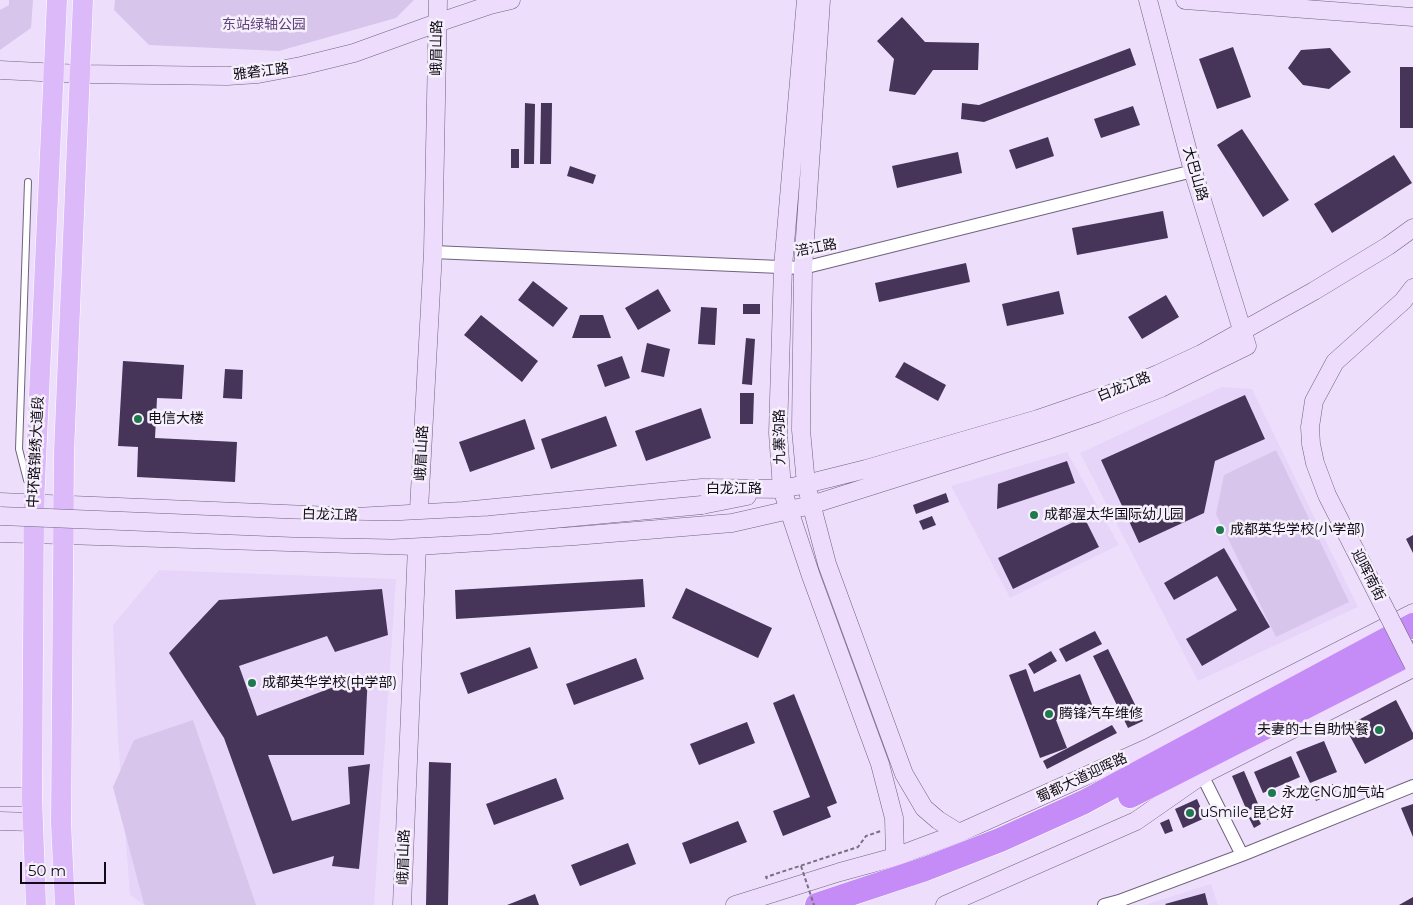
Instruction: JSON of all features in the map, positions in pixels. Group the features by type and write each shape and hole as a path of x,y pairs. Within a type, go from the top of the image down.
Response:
{"highway":[{"name":"蜀都大道迎晖路","path":"815,905 925,869 1000,840 1084,802 1413,625"},
{"path":"860,905 936,880 1111,806 1413,652"}],"main road":[{"name":"中环路锦绣大道段","path":"36,905 32,797 34,504 57,0"},
{"name":"中环路锦绣大道段","path":"65,905 62,823 64,452 83,0"}],"street":[{"name":"峨眉山路","path":"402,905 417,546 433,252 438,0"},
{"name":"雅砻江路","path":"0,70 80,74 227,76 258,74 354,53 490,5 511,0"},
{"name":"九寨沟路","path":"806,0 783,267 778,433 782,489 788,512 880,764 894,818 895,857"},
{"name":"九寨沟路","path":"821,0 803,268 801,430 806,484 828,564 904,774 924,808 938,820 960,833"},
{"name":"大巴山路","path":"1148,0 1193,171 1244,339"},
{"path":"1185,0 1413,16"},
{"name":"涪江路","path":"433,252 803,268 1193,171"},
{"name":"白龙江路","path":"0,533 417,546 575,536 732,522 788,512 1097,413 1161,388 1244,339 1314,291 1388,246 1413,228"},
{"name":"迎晖南街","path":"1413,288 1403,301 1335,362 1314,401 1310,427 1315,463 1327,495 1413,664"},
{"name":"白龙江路","path":"0,502 356,517 463,511 702,488 782,489 950,445 1038,419 1080,405 1158,374 1201,354 1244,339"},
{"path":"0,516 312,529 392,530 489,525 702,505 782,489"},
{"name":"蜀都大道迎晖路","path":"735,905 895,857 960,833 1148,748 1413,613"},
{"path":"951,904 1136,821 1202,775 1413,668"},
{"path":"1202,775 1242,855"},
{"path":"1104,905 1242,855 1413,786"},
{"path":"0,797 32,797"},
{"path":"0,821 33,822"}],"lane":[{"path":"28,182 19,450 34,504"}],"path":[{"path":"766,877 858,847 866,836"},
{"path":"800,866 815,905"}],"shaded area":[{"name":"成都英华学校(小学部)","path":"1222,387 1252,389 1358,607 1198,681 1080,453"},
{"name":"成都渥太华国际幼儿园","path":"1067,452 1119,545 1010,598 951,486"},
{"name":"成都英华学校(中学部)","path":"159,570 396,579 374,905 144,905 130,895 118,741 113,625"},
{"path":"1211,884 1218,905 1144,905"}],"green space":[{"path":"9,0 33,0 31,28 0,50 0,10 9,5"},
{"name":"东站绿轴公园","path":"115,0 414,0 396,18 279,51 149,45 114,10"},
{"path":"1276,450 1349,602 1276,637 1216,514 1224,475"},
{"path":"193,720 256,905 144,904 113,787 134,740"}],"building":[{"path":"902,17 925,42 979,43 978,70 933,70 915,95 889,91 894,59 877,41"},
{"path":"1233,47 1251,97 1217,109 1199,59"},
{"path":"1130,48 1136,65 984,122 961,119 962,103 979,105"},
{"path":"1330,48 1351,72 1329,89 1303,85 1288,68 1301,50"},
{"path":"1400,67 1413,67 1413,128 1400,128"},
{"path":"525,103 535,104 534,164 524,164"},
{"path":"541,103 552,103 551,164 540,164"},
{"path":"1133,106 1140,125 1101,138 1094,119"},
{"path":"1242,129 1289,200 1263,217 1217,145"},
{"path":"1048,137 1054,156 1016,169 1009,150"},
{"path":"511,149 519,149 519,168 511,168"},
{"path":"958,152 962,173 897,188 892,166"},
{"path":"1394,155 1412,183 1332,233 1314,204"},
{"path":"570,166 596,175 593,184 567,176"},
{"path":"1163,211 1168,238 1077,255 1072,228"},
{"path":"966,263 970,282 879,302 875,283"},
{"path":"533,281 568,308 553,327 518,300"},
{"path":"658,289 671,311 638,330 625,308"},
{"path":"1059,291 1064,314 1007,326 1002,304"},
{"path":"1166,295 1179,317 1142,339 1128,317"},
{"path":"743,304 760,304 760,314 743,314"},
{"path":"701,307 717,308 715,345 698,344"},
{"path":"481,315 538,361 522,382 464,335"},
{"path":"580,315 603,315 611,338 572,338"},
{"path":"746,338 755,339 752,385 742,384"},
{"path":"647,343 670,349 664,377 641,372"},
{"path":"622,356 630,378 605,387 597,365"},
{"name":"电信大楼","path":"123,361 184,365 182,399 157,398 155,438 237,442 235,482 137,477 138,447 118,446"},
{"path":"904,362 946,385 938,401 895,377"},
{"path":"225,369 243,370 242,399 223,398"},
{"path":"740,393 754,393 753,424 740,424"},
{"path":"1245,395 1265,439 1215,461 1204,513 1139,543 1101,460"},
{"path":"701,408 711,438 646,461 635,431"},
{"path":"606,416 617,446 551,469 541,439"},
{"path":"525,419 535,449 470,472 459,442"},
{"path":"1067,461 1075,483 997,509 998,484"},
{"path":"946,493 949,502 916,514 913,505"},
{"path":"932,516 936,525 923,530 919,521"},
{"path":"1084,517 1099,547 1013,589 998,558"},
{"path":"1413,535 1413,553 1406,539"},
{"path":"1224,548 1270,627 1202,666 1186,639 1237,610 1217,576 1174,600 1164,583"},
{"path":"643,579 645,607 456,619 455,590"},
{"path":"686,588 772,628 758,658 672,618"},
{"path":"382,589 388,635 335,652 327,636 239,666 257,716 368,674 364,755 268,755 292,821 350,804 348,767 370,764 359,869 332,866 334,856 273,874 224,738 169,653 219,600"},
{"path":"1095,631 1102,644 1066,662 1059,649"},
{"path":"530,647 538,668 468,694 460,673"},
{"path":"1108,649 1143,721 1128,728 1093,656"},
{"path":"1051,651 1057,661 1034,674 1028,664"},
{"path":"636,658 644,679 574,705 566,684"},
{"name":"腾锋汽车维修","path":"1026,669 1034,692 1080,674 1093,707 1056,720 1067,748 1040,758 1009,675"},
{"path":"794,694 837,803 827,807 831,817 783,836 773,811 810,797 773,703"},
{"name":"夫妻的士自助快餐","path":"1396,700 1413,733 1413,739 1365,764 1345,727"},
{"path":"747,722 755,743 699,765 690,744"},
{"path":"1112,725 1117,733 1047,769 1043,761"},
{"path":"1324,741 1337,772 1310,783 1296,752"},
{"path":"1291,756 1300,777 1263,793 1254,772"},
{"path":"429,762 451,763 448,905 426,905"},
{"path":"1244,771 1259,806 1247,811 1232,776"},
{"path":"556,778 564,799 494,825 486,804"},
{"path":"1333,784 1336,792 1316,801 1312,793"},
{"name":"uSmile 昆仑好","path":"1197,799 1205,818 1183,828 1175,809"},
{"path":"1413,804 1413,837 1401,808"},
{"path":"1273,808 1276,816 1267,820 1264,812"},
{"path":"1256,814 1261,824 1254,828 1249,818"},
{"path":"1169,819 1173,831 1165,834 1160,823"},
{"path":"738,821 747,842 690,864 682,843"},
{"path":"628,843 636,864 580,886 571,865"},
{"path":"1205,893 1208,905 1165,904"},
{"path":"535,894 539,905 507,905"},
{"path":"1413,897 1413,905 1399,905"}],"place":[{"name":"电信大楼","path":"138,419"},
{"name":"成都渥太华国际幼儿园","path":"1034,515"},
{"name":"成都英华学校(小学部)","path":"1220,530"},
{"name":"成都英华学校(中学部)","path":"252,683"},
{"name":"腾锋汽车维修","path":"1049,714"},
{"name":"夫妻的士自助快餐","path":"1379,730"},
{"name":"永龙CNG加气站","path":"1272,793"},
{"name":"uSmile 昆仑好","path":"1190,813"}]}
